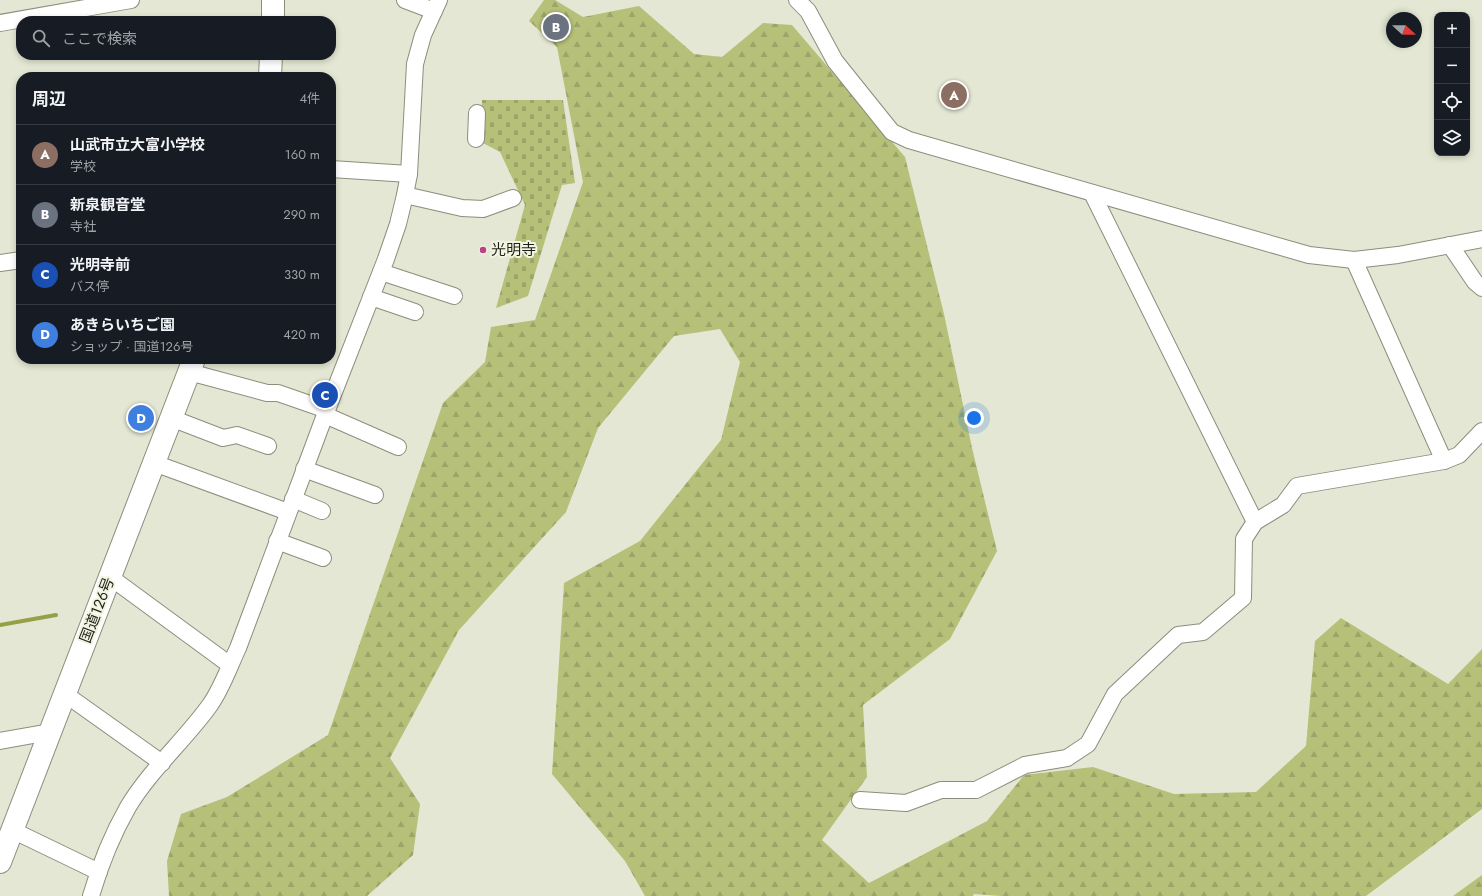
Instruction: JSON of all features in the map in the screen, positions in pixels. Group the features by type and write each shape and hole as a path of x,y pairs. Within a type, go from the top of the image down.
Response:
{"highway":[{"path":"272,16 274,0"},
{"path":"270,72 271,60"},
{"name":"国道126号","path":"0,862 191,365"}],"street":[{"path":"40,16 131,0"},
{"path":"91,896 110,843 128,806 146,781 195,725 211,703 238,648 304,469 381,272 398,224 409,174 414,64 423,35 436,5 406,0"},
{"path":"797,0 808,6 835,61 892,132 909,140 1309,255 1354,260 1398,255 1482,238"},
{"path":"0,23 16,20"},
{"path":"476,139 477,113"},
{"path":"336,169 409,174"},
{"path":"1092,193 1255,522"},
{"path":"405,195 462,208 484,209 513,198"},
{"path":"1450,245 1475,282 1482,288"},
{"path":"1354,260 1444,461"},
{"path":"0,263 16,261"},
{"path":"381,272 454,296"},
{"path":"371,297 415,312"},
{"path":"191,365 267,393 278,393 326,412 398,447"},
{"path":"171,418 223,438 237,435 268,446"},
{"path":"860,800 906,802 941,790 976,790 1025,765 1067,758 1088,744 1115,694 1178,635 1203,632 1242,598 1244,539 1255,522 1283,505 1297,486 1444,461 1459,455 1482,431"},
{"path":"154,463 291,506 322,511"},
{"path":"304,469 376,494"},
{"path":"277,541 323,558"},
{"path":"110,577 230,665"},
{"path":"65,694 162,763"},
{"path":"0,741 50,732"},
{"path":"12,830 99,872"}],"green space":[{"path":"544,0 555,0 583,17 639,6 694,54 722,57 763,23 792,25 905,157 944,314 972,448 997,551 950,639 863,705 867,777 822,840 869,883 987,821 1024,775 1093,767 1174,794 1256,792 1306,746 1315,641 1341,618 1448,684 1482,649 1482,809 1366,896 1001,896 974,894 973,896 645,896 625,861 552,774 564,583 640,541 721,440 740,362 720,329 674,336 598,428 566,512 459,630 390,758 420,804 413,855 367,896 169,896 167,861 181,814 227,797 328,735 443,403 485,362 491,327 535,320 583,182 557,47 529,21"},
{"path":"482,100 563,100 575,183 562,185 528,296 496,308 525,205 500,152 481,142"},
{"path":"1482,875 1482,896 1453,896"}],"waterway":[{"path":"0,625 56,615"}],"place":[{"name":"新泉観音堂","path":"556,27"},
{"name":"山武市立大富小学校","path":"954,95"},
{"name":"光明寺","path":"483,250"},
{"name":"光明寺前","path":"325,395"},
{"name":"あきらいちご園","path":"141,418"}]}
